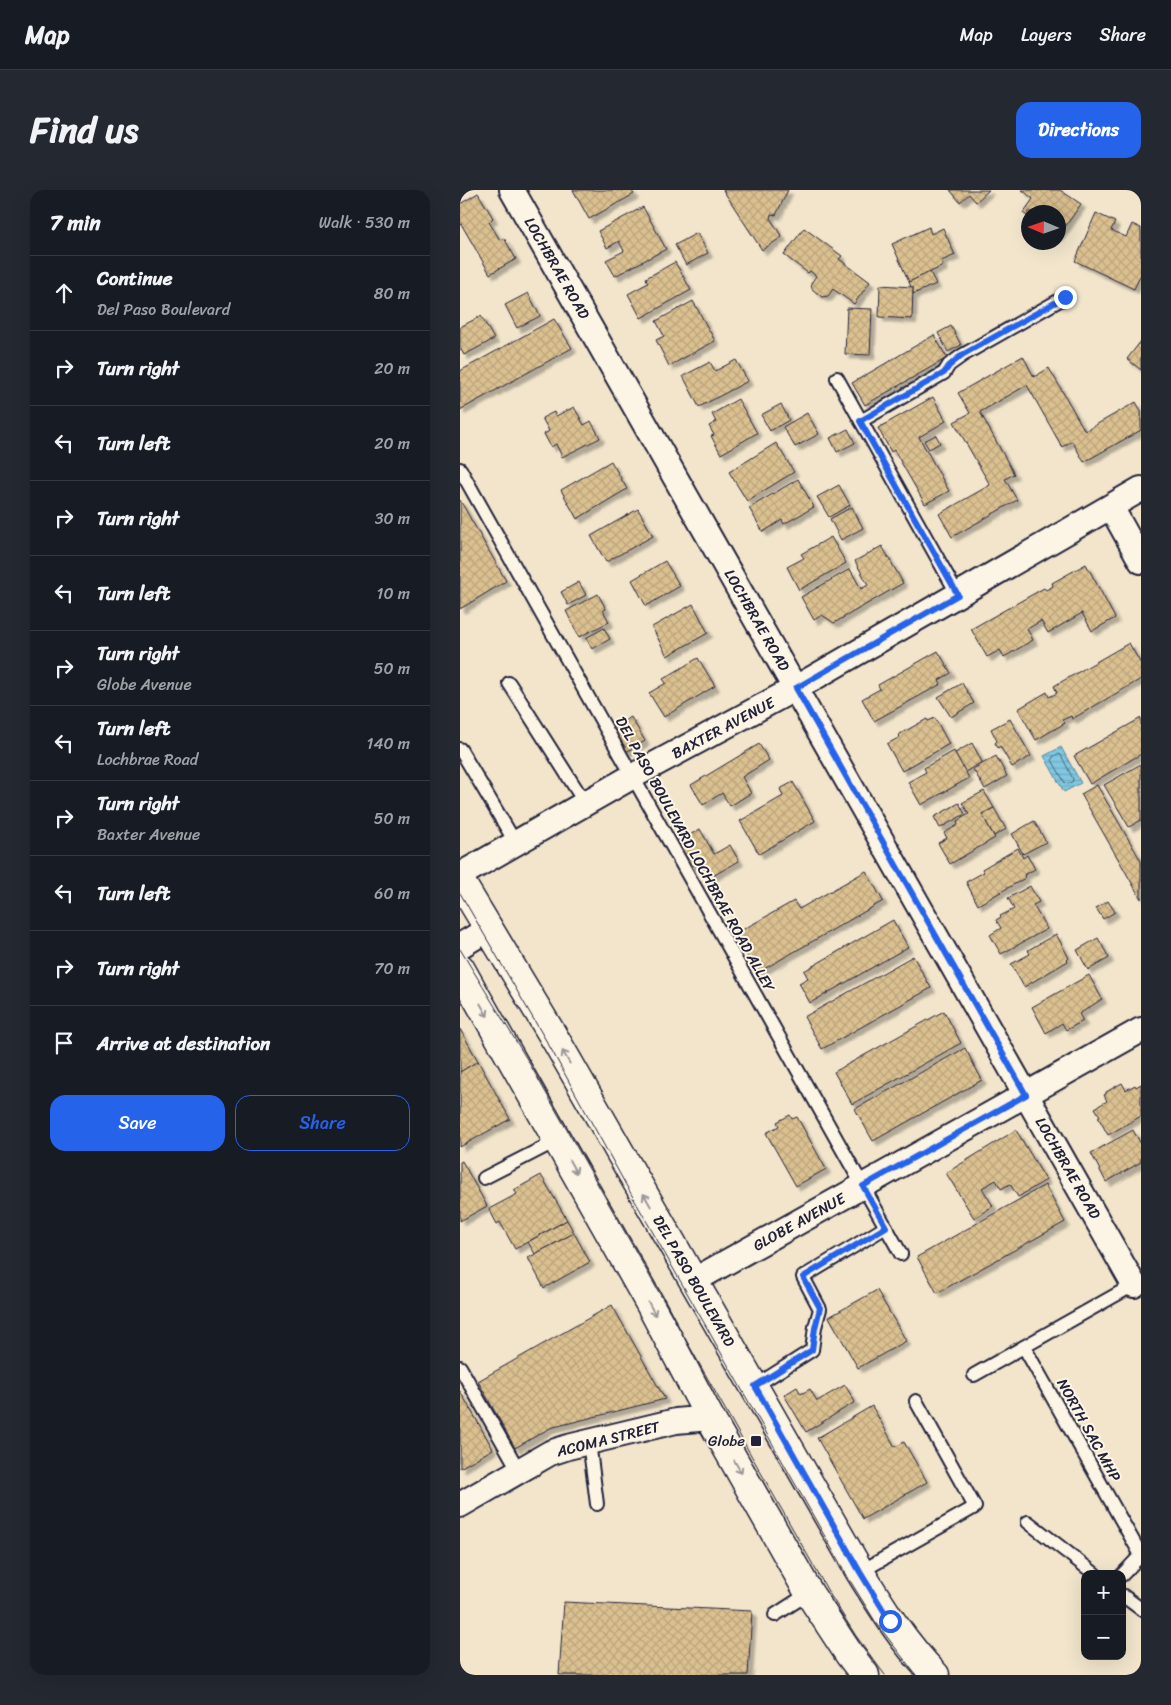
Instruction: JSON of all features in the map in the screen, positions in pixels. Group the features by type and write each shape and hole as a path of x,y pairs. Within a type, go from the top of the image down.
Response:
{"main road":[{"name":"DEL PASO BOULEVARD","path":"460,881 563,1052 860,1572 890,1621 936,1675"},
{"path":"460,968 650,1304 710,1418 809,1593 865,1675"}],"street":[{"name":"LOCHBRAE ROAD","path":"512,190 1026,1095 1138,1283"},
{"name":"BAXTER AVENUE","path":"460,875 633,776 796,688 1141,489"},
{"path":"1111,507 1141,561"},
{"path":"460,946 490,928"},
{"name":"GLOBE AVENUE","path":"693,1281 1141,1030"},
{"name":"ACOMA STREET","path":"460,1505 550,1454 568,1447 676,1422 710,1418"}],"lane":[{"path":"860,421 944,373 962,355 1065,297"},
{"path":"837,378 958,595"},
{"name":"DEL PASO BOULEVARD LOCHBRAE ROAD ALLEY","path":"460,469 901,1254"},
{"path":"509,683 585,803"},
{"path":"460,749 516,842"},
{"path":"484,1178 558,1140"},
{"path":"755,1386 812,1350 820,1308 803,1277 886,1227"},
{"path":"974,1375 1138,1283"},
{"name":"NORTH SAC MHP","path":"1024,1347 1141,1555 1126,1571"},
{"path":"460,1367 519,1471"},
{"path":"860,1572 975,1507 916,1401"},
{"path":"589,1442 597,1504"},
{"path":"1028,1522 1090,1570"},
{"path":"775,1615 809,1593"},
{"path":"1126,1598 1141,1609"}],"water":[{"path":"1061,747 1081,783 1064,792 1044,756"}],"building":[{"path":"573,190 631,190 634,194 589,219"},
{"path":"723,190 788,190 776,215 771,214 770,218 782,237 762,250"},
{"path":"950,190 989,190 976,202 969,194 960,202"},
{"path":"1022,190 1060,190 1081,204 1066,226 1066,205 1029,205 1033,199"},
{"path":"478,193 493,218 489,222 500,240 504,238 516,259 490,274 460,222 460,204"},
{"path":"643,207 666,249 615,276 606,260 624,251 619,241 607,248 598,231"},
{"path":"1096,213 1115,222 1111,230 1126,237 1132,224 1141,228 1141,274 1134,289 1075,261"},
{"path":"929,227 931,234 943,228 955,255 941,261 943,266 909,282 892,244"},
{"path":"804,228 842,256 839,259 870,282 854,304 833,289 828,296 822,297 812,289 811,283 816,276 810,271 808,273 784,255"},
{"path":"697,233 708,253 686,265 675,245"},
{"path":"675,262 691,290 641,318 628,294 648,283 646,278"},
{"path":"930,272 936,284 913,294 913,287 911,287 909,282"},
{"path":"880,285 913,287 912,319 879,317"},
{"path":"528,293 540,316 517,328 505,305"},
{"path":"693,301 715,341 669,366 656,340 664,336 656,321"},
{"path":"847,308 872,309 870,355 845,354"},
{"path":"481,316 494,339 464,355 460,348 460,327"},
{"path":"554,319 572,348 460,410 460,371"},
{"path":"951,326 961,345 948,352 938,333"},
{"path":"934,335 947,358 865,405 852,383"},
{"path":"1141,341 1141,370 1127,359"},
{"path":"1023,356 1034,377 1049,368 1085,431 1136,402 1141,411 1141,430 1084,462 1072,441 1062,447 1027,385 980,412 1014,474 1005,479 1017,500 952,537 939,514 990,485 954,422 970,413 958,393"},
{"path":"736,360 748,381 699,407 683,376 710,362 715,371"},
{"path":"933,397 946,421 919,437 949,491 925,504 894,450 891,452 878,428"},
{"path":"738,399 757,433 721,454 711,436 714,435 709,426 716,422 712,414"},
{"path":"781,404 789,420 770,431 761,415"},
{"path":"574,407 584,425 591,421 600,438 562,457 556,444 551,447 544,434 549,431 542,418 554,412 556,416"},
{"path":"807,413 819,434 795,447 783,427"},
{"path":"848,429 855,443 837,452 830,438"},
{"path":"936,435 940,443 929,449 924,441"},
{"path":"776,443 794,472 747,501 729,472"},
{"path":"611,461 627,489 577,519 561,490"},
{"path":"798,479 814,507 784,524 782,520 763,532 749,508"},
{"path":"839,485 850,505 829,517 817,497"},
{"path":"460,500 506,581 460,609"},
{"path":"852,507 863,528 841,540 830,519"},
{"path":"638,509 653,536 606,562 591,536"},
{"path":"831,537 846,563 799,590 787,567 804,558 801,554"},
{"path":"882,546 903,583 834,623 822,615 814,620 801,597 850,569 861,589 868,585 855,561"},
{"path":"665,561 680,586 646,606 632,580"},
{"path":"1086,564 1115,618 1092,631 1082,613 1048,633 1041,621 1027,629 1033,640 1004,657 1000,650 987,657 971,629 1044,588 1046,590 1053,586 1052,583"},
{"path":"579,582 586,595 568,605 561,592"},
{"path":"598,594 606,609 603,610 609,622 579,637 566,611"},
{"path":"693,604 708,633 667,656 652,627"},
{"path":"604,628 610,639 592,649 586,638"},
{"path":"1129,643 1141,664 1141,679 1072,719 1071,716 1062,720 1065,723 1036,740 1018,709 1047,692 1049,697 1057,693 1054,686"},
{"path":"938,651 951,673 939,680 941,684 874,721 862,699 880,689 878,685"},
{"path":"698,658 715,686 664,717 649,693 666,683 663,679"},
{"path":"962,683 974,703 951,717 938,697"},
{"path":"631,717 645,741 626,752 612,728"},
{"path":"935,718 949,744 902,771 887,744 900,737 898,735 927,719 928,721"},
{"path":"1141,718 1141,754 1090,784 1074,756"},
{"path":"1010,719 1031,756 1012,767 1000,746 998,748 995,743 997,741 991,729"},
{"path":"972,743 982,762 965,772 955,753"},
{"path":"759,744 769,760 742,777 751,793 730,806 722,793 703,805 691,785"},
{"path":"954,751 969,778 921,805 908,782 926,772 924,768"},
{"path":"996,756 1007,776 985,789 973,769"},
{"path":"1141,764 1141,820 1129,827 1104,785"},
{"path":"793,782 815,821 759,854 740,821 783,796 780,789"},
{"path":"1097,785 1141,861 1141,899 1081,794"},
{"path":"984,791 994,808 982,814 995,838 950,864 938,843 947,838 944,833 958,825 957,821 969,814 962,803"},
{"path":"959,803 965,814 940,828 934,817"},
{"path":"994,808 1006,829 994,836 982,814"},
{"path":"1034,821 1046,842 1023,854 1012,834"},
{"path":"700,829 714,854 730,845 739,861 709,878 700,862 690,867 677,842"},
{"path":"1018,848 1023,858 1027,855 1035,869 1024,875 1025,878 978,905 966,882 984,872 982,869"},
{"path":"866,871 883,901 757,973 735,934 794,901 799,909"},
{"path":"1030,886 1039,902 1033,905 1047,929 1001,954 990,935 1001,928 996,920 1014,909 1008,898"},
{"path":"1108,901 1115,912 1103,919 1096,908"},
{"path":"893,920 908,947 810,1003 799,983 808,978 804,971"},
{"path":"1056,934 1069,958 1068,961 1024,987 1011,964 1030,954 1028,950"},
{"path":"1098,938 1109,958 1088,970 1077,950"},
{"path":"913,956 931,988 822,1049 804,1017"},
{"path":"1089,975 1102,999 1079,1014 1083,1021 1066,1030 1062,1023 1046,1033 1032,1007"},
{"path":"944,1011 961,1043 852,1104 834,1072"},
{"path":"460,1029 478,1061 460,1072"},
{"path":"965,1048 982,1080 873,1141 855,1109"},
{"path":"478,1061 510,1119 460,1147 460,1072"},
{"path":"1122,1083 1126,1090 1141,1084 1141,1116 1108,1135 1095,1108 1107,1101 1104,1095 1106,1092"},
{"path":"790,1115 792,1119 797,1117 826,1169 796,1186 766,1133 779,1126 777,1122"},
{"path":"1016,1130 1046,1180 1018,1197 1010,1184 1001,1189 996,1180 982,1188 993,1206 974,1218 946,1173"},
{"path":"1133,1130 1141,1144 1141,1162 1106,1182 1091,1153"},
{"path":"462,1161 487,1206 460,1221 460,1162"},
{"path":"541,1175 567,1220 515,1249 500,1222 497,1224 489,1209 517,1194 514,1190"},
{"path":"1045,1185 1065,1222 937,1293 917,1257"},
{"path":"567,1220 574,1233 535,1254 528,1242"},
{"path":"574,1233 590,1262 544,1288 528,1258"},
{"path":"877,1290 906,1341 858,1368 829,1317"},
{"path":"612,1305 665,1399 550,1428 515,1448 478,1381"},
{"path":"845,1385 855,1402 806,1432 784,1395 797,1387 801,1394 810,1389 817,1401"},
{"path":"460,1391 493,1449 460,1468"},
{"path":"872,1406 895,1447 904,1442 927,1482 863,1519 817,1438"},
{"path":"564,1602 752,1611 748,1675 559,1675"}],"tram line":[{"path":"460,893 551,1049 849,1579 875,1621 916,1675"},
{"path":"460,949 528,1061 829,1593 856,1636 885,1675"}],"place":[{"name":"Globe","path":"756,1441"}],"route":[{"path":"890,1621 860,1572 755,1386 812,1350 820,1308 803,1277 886,1227 863,1186 1026,1095 796,688 958,595 860,421 944,373 962,355 1065,297"}]}
